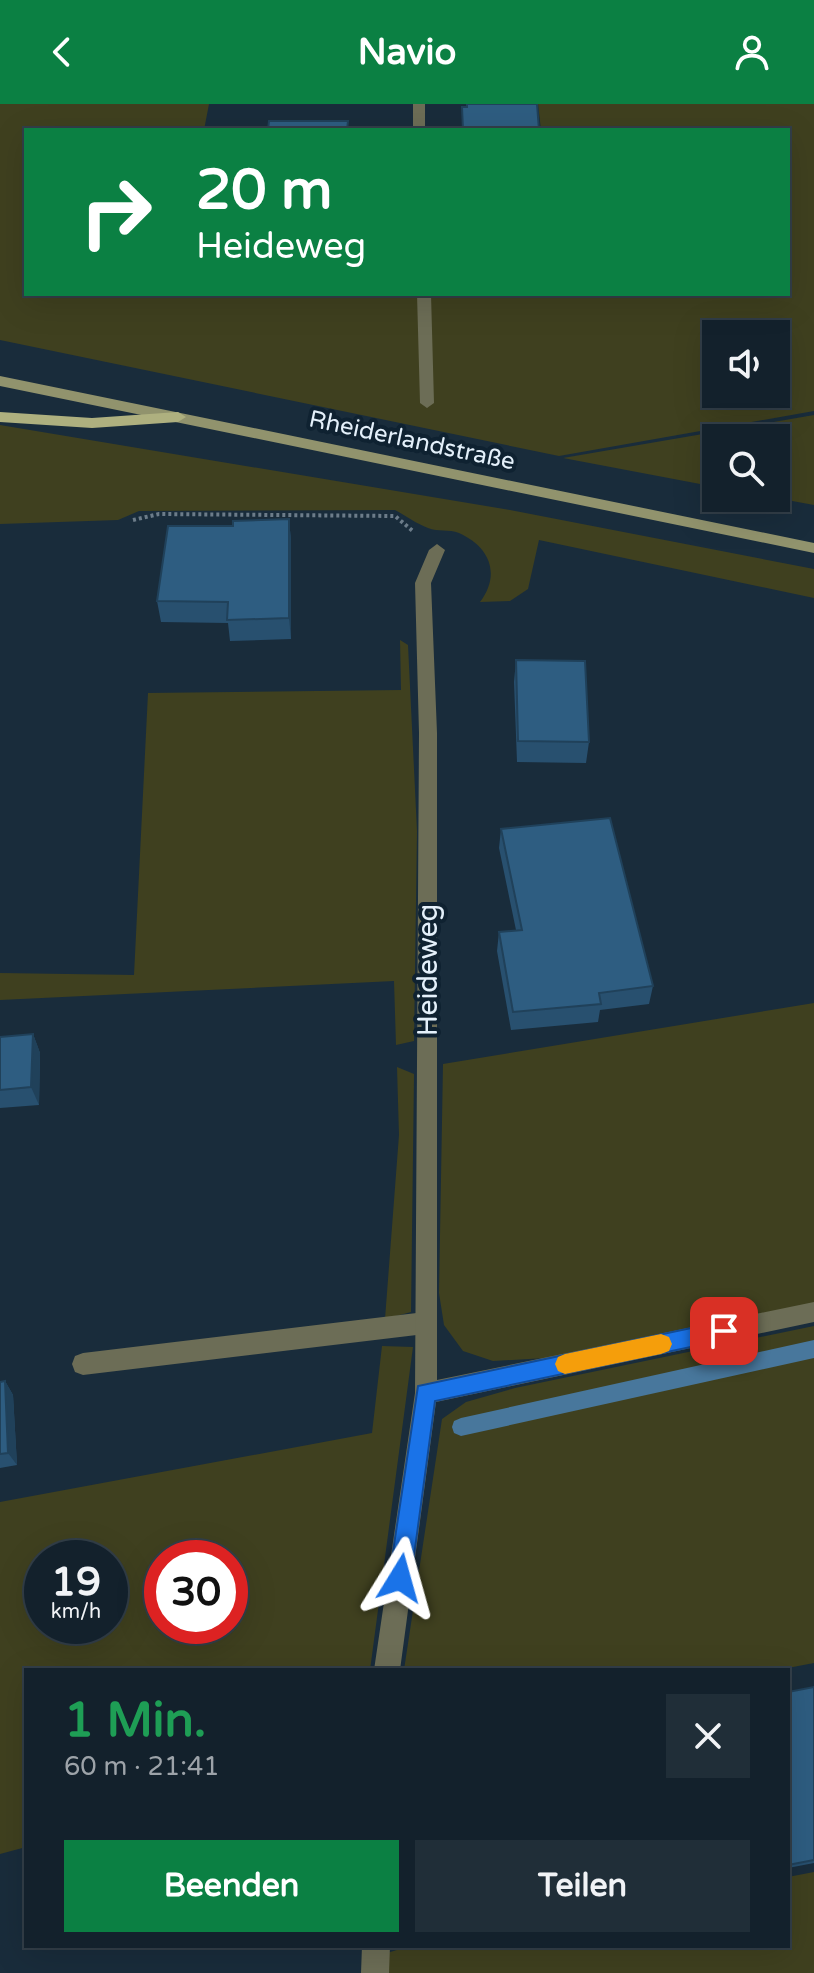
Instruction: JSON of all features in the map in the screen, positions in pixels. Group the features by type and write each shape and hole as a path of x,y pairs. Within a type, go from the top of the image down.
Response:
{"main road":[{"name":"Rheiderlandstraße","path":"0,381 814,548"},
{"path":"0,417 92,423 178,417"}],"street":[{"path":"419,104 419,128"},
{"path":"424,296 427,403"},
{"name":"Heideweg","path":"387,1668 426,1393 428,733 423,583 437,550"},
{"path":"426,1393 814,1312"},
{"path":"83,1364 425,1323"},
{"path":"375,1973 376,1948"}],"path":[{"path":"133,520 159,514 395,516 437,550"}],"green space":[{"path":"0,104 209,104 204,128 24,128 24,296 790,296 790,128 541,128 538,104 814,104 814,411 740,424 702,424 702,431 559,456 0,340"},
{"path":"814,415 814,505 790,501 790,424 761,424"},
{"path":"0,425 510,510 814,569 814,598 539,540 528,589 510,601 480,602 491,572 485,554 478,546 459,533 428,528 395,510 139,511 118,520 0,524"},
{"path":"702,434 702,484 563,458"},
{"path":"400,640 408,645 417,831 414,1041 396,1045 394,981 0,1000 0,973 134,975 148,693 401,690"},
{"path":"814,1003 814,1304 563,1357 493,1361 463,1351 444,1325 439,1293 443,1064"},
{"path":"397,1067 414,1074 411,1312 385,1319 399,1135"},
{"path":"814,1326 814,1663 788,1668 404,1668 442,1419 466,1402 515,1388"},
{"path":"382,1346 413,1347 370,1668 24,1668 24,1848 0,1854 0,1502 372,1433"},
{"path":"814,1872 814,1973 387,1973 387,1953 403,1948 790,1948 790,1877"}],"building":[{"path":"467,104 537,104 539,128 463,128 462,107 467,107"},
{"path":"269,121 348,121 347,128 268,128"},
{"path":"289,519 289,618 227,620 228,602 157,601 168,526 233,526 233,521"},
{"path":"516,660 585,661 589,742 518,741"},
{"path":"610,818 653,986 599,993 601,1004 513,1012 499,932 522,930 501,829"},
{"path":"33,1034 31,1087 0,1090 0,1037"},
{"path":"5,1381 8,1453 0,1454 0,1382"},
{"path":"814,1687 814,1860 790,1865 790,1692"}],"waterway":[{"path":"461,1427 814,1349"}],"slow traffic":[{"path":"565,1364 661,1344"}],"route":[{"path":"400,1578 426,1393 724,1331"}]}
